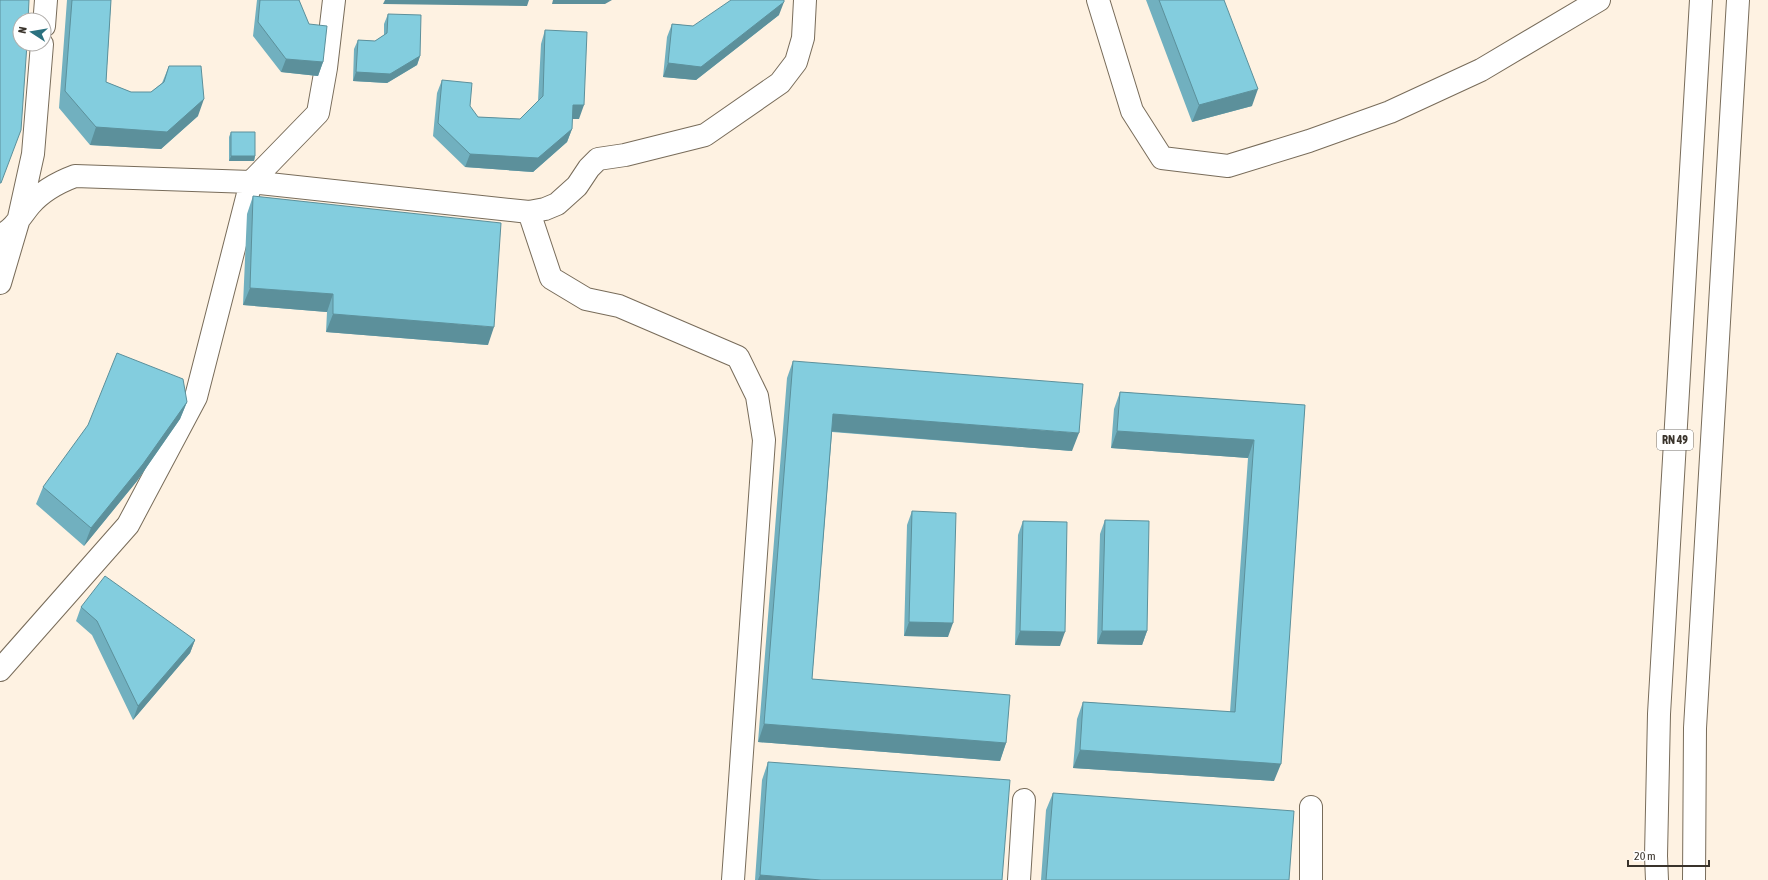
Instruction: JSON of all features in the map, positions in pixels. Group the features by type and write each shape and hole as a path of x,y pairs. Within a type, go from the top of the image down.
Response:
{"main road":[{"path":"45,12 46,0"},
{"path":"0,670 128,525 196,397 251,182 318,112 326,68 334,0"},
{"path":"0,236 18,222 31,203 41,194 62,181 75,176 251,182 529,212 545,209 558,204 577,186 589,168 598,160 625,155 705,135 780,83 796,62 803,38 805,0"},
{"path":"1098,0 1132,111 1162,158 1228,166 1309,141 1390,112 1481,70 1599,0"},
{"name":"RN 49","path":"1657,880 1656,856 1659,714 1701,0"},
{"name":"RN 49","path":"1694,880 1695,728 1738,0"},
{"path":"0,283 18,222 33,154 41,52"},
{"path":"529,212 551,278 586,300 619,306 738,357 757,396 764,440 733,880"},
{"path":"1020,880 1024,800"},
{"path":"1311,807 1311,880"}],"building":[{"path":"0,0 29,0 28,12 12,12 12,52 26,52 21,130 0,183"},
{"path":"72,0 111,0 106,82 131,92 151,92 164,82 169,66 201,66 204,99 167,132 96,127 65,91"},
{"path":"260,0 299,0 309,24 327,26 323,62 286,59 258,22"},
{"path":"731,0 784,0 784,2 701,67 668,63 672,24 693,26"},
{"path":"1159,0 1224,0 1258,89 1199,105"},
{"path":"388,14 421,15 420,56 390,74 356,72 358,40 375,41 387,33"},
{"path":"545,30 587,32 584,105 573,105 572,129 538,158 470,154 438,123 442,80 472,83 470,106 478,117 520,119 543,96"},
{"path":"231,132 255,132 255,156 231,156"},
{"path":"253,196 501,223 494,327 333,314 333,294 250,288"},
{"path":"117,353 183,379 187,402 143,464 91,528 43,487 88,425"},
{"path":"793,361 1083,384 1079,433 833,414 812,679 1010,695 1006,743 764,724"},
{"path":"1120,392 1305,405 1281,764 1080,750 1083,702 1235,712 1254,440 1117,431"},
{"path":"912,511 956,513 953,623 909,622"},
{"path":"1105,520 1149,521 1147,631 1102,631"},
{"path":"1023,521 1067,522 1065,632 1020,631"},
{"path":"105,576 195,640 138,706 97,621 81,607"},
{"path":"768,762 1010,780 1002,880 821,880 760,875"},
{"path":"1053,793 1294,811 1289,880 1046,880"}]}
